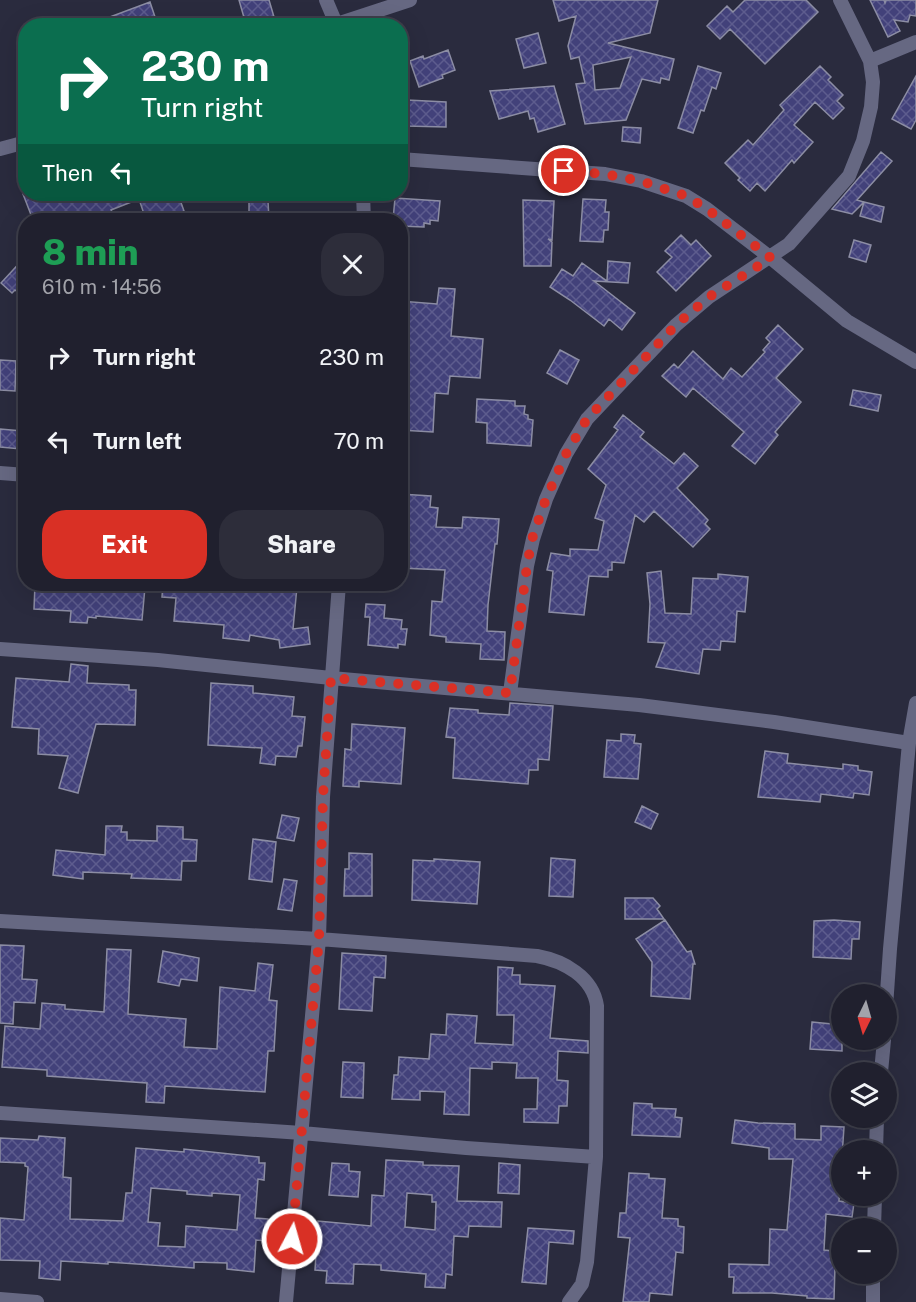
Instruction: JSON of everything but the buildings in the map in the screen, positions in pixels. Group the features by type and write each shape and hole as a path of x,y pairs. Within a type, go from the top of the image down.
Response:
{"street":[{"path":"326,0 332,18"},
{"path":"356,18 410,0"},
{"path":"510,693 532,539 546,499 566,454 587,419 676,325 709,297 789,244 849,176 863,141 871,107 873,82 870,61 840,0"},
{"path":"870,61 916,42"},
{"path":"0,149 18,144"},
{"path":"408,160 604,174 641,181 686,196 707,209 771,258 847,321 916,362"},
{"path":"0,473 18,474"},
{"path":"286,1302 319,939 323,797 338,591"},
{"path":"0,649 146,659 639,705 774,722 909,743"},
{"path":"888,984 909,743 916,703"},
{"path":"0,921 319,939 537,956 553,959 576,971 596,997 597,1006 596,1157 587,1262 582,1284 569,1302"},
{"path":"0,1113 302,1133 596,1157"},
{"path":"873,1284 873,1302"},
{"path":"0,1299 37,1302"}],"route":[{"path":"292,1239 319,939 323,797 331,678 510,693 532,539 546,499 566,454 587,419 676,325 709,297 771,258 707,209 686,196 641,181 604,174 564,171"}]}
